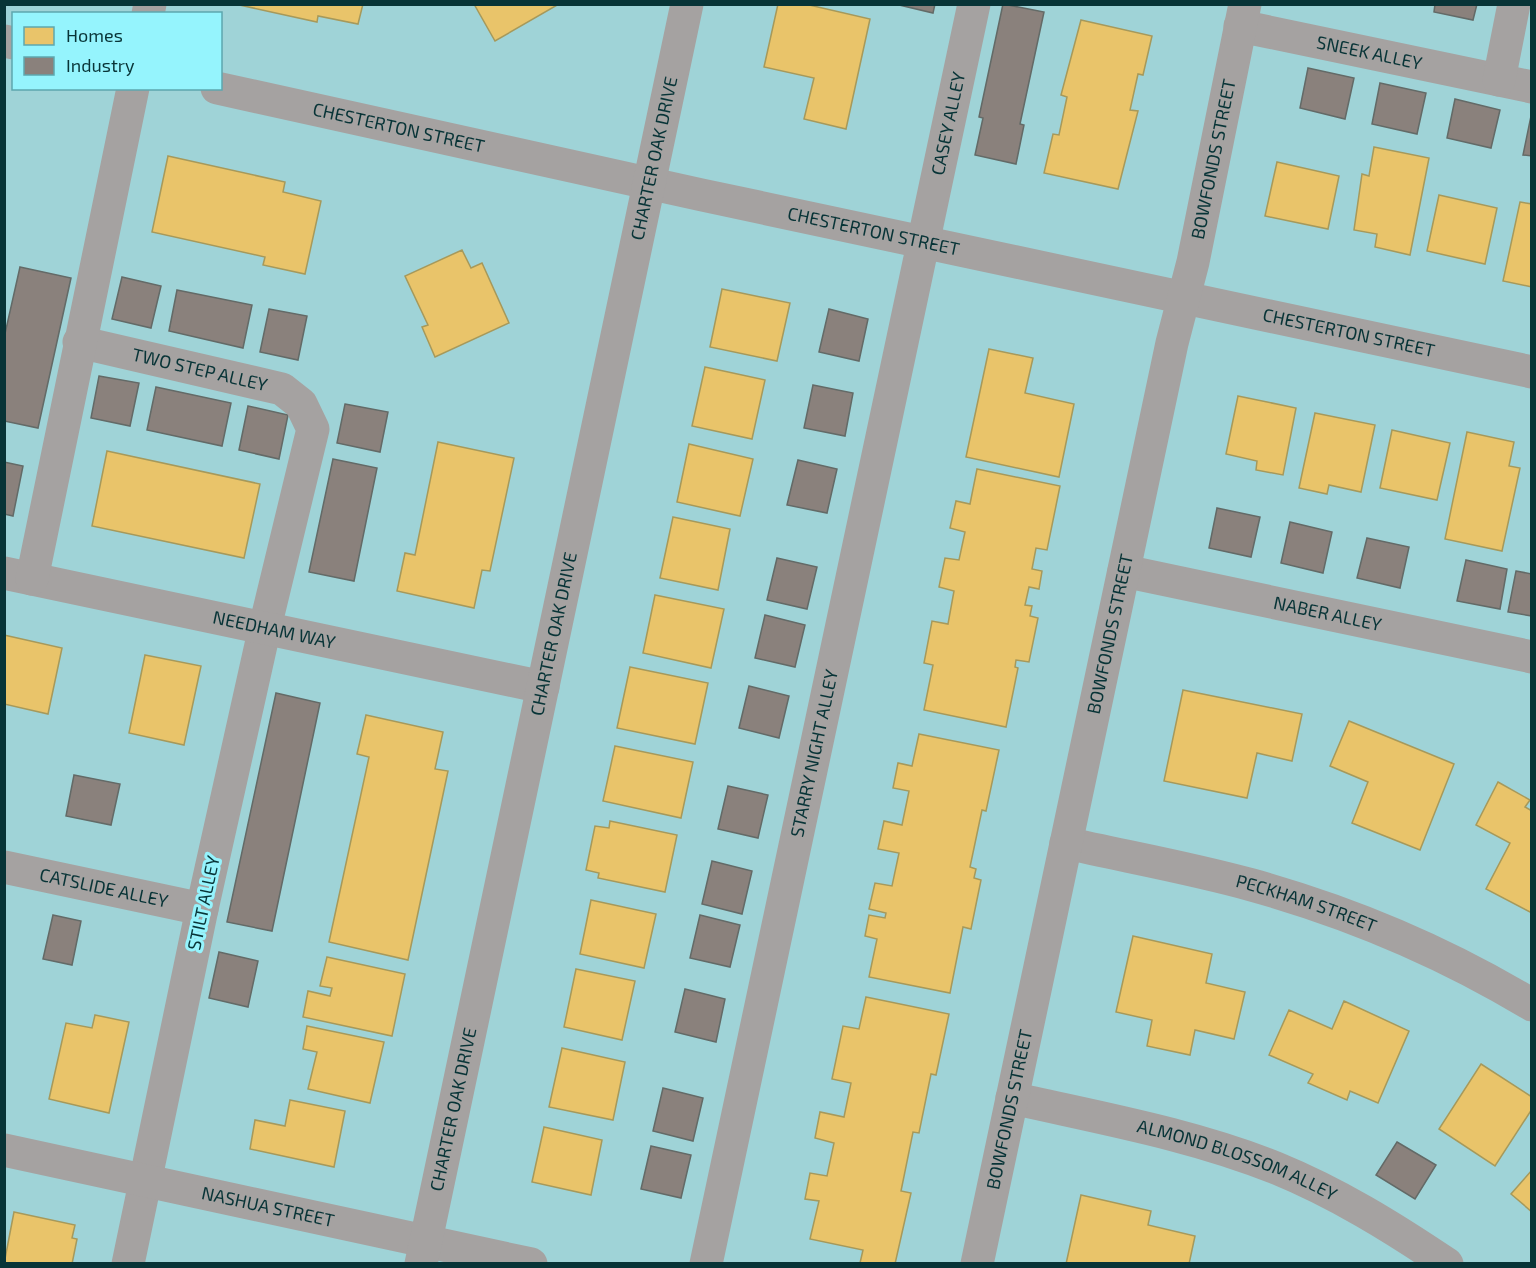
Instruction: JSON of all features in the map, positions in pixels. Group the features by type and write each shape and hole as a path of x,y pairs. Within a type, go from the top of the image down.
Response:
{"street":[{"name":"CHARTER OAK DRIVE","path":"423,1252 687,4"},
{"name":"CASEY ALLEY","path":"924,243 974,4"},
{"path":"1499,80 1514,4"},
{"name":"SNEEK ALLEY","path":"1243,15 1532,87"},
{"name":"BOWFONDS STREET","path":"977,1263 1182,298 1196,245 1243,15"},
{"name":"CHESTERTON STREET","path":"222,89 650,184 1532,372"},
{"path":"18,576 79,342 133,90"},
{"name":"STARRY NIGHT ALLEY","path":"706,1263 924,243"},
{"name":"TWO STEP ALLEY","path":"79,342 258,382 282,389 302,404 313,429 265,627"},
{"name":"NABER ALLEY","path":"1124,571 1532,657"},
{"name":"NEEDHAM WAY","path":"18,576 543,687"},
{"name":"STILT ALLEY","path":"129,1263 202,909 265,627"},
{"name":"PECKHAM STREET","path":"1066,843 1252,885 1348,916 1440,956 1532,1005"},
{"name":"CATSLIDE ALLEY","path":"4,867 202,909"},
{"name":"ALMOND BLOSSOM ALLEY","path":"1012,1098 1175,1135 1275,1168 1338,1196 1395,1228 1447,1263"},
{"name":"NASHUA STREET","path":"4,1150 146,1181 423,1252 531,1263"}],"building: Homes":[{"path":"235,4 363,4 358,24 318,16 317,22"},
{"path":"474,4 559,4 495,41"},
{"path":"778,4 805,4 870,19 846,129 804,119 814,78 764,67"},
{"path":"1081,20 1152,36 1143,75 1138,74 1130,110 1138,111 1118,189 1044,173 1053,134 1059,135 1067,97 1061,95"},
{"path":"1374,147 1429,158 1410,255 1375,247 1377,234 1354,230 1362,174 1369,176"},
{"path":"168,156 285,182 283,192 321,201 305,274 263,265 265,257 152,232"},
{"path":"1277,162 1339,176 1328,229 1265,216"},
{"path":"1439,195 1497,208 1485,264 1427,251"},
{"path":"1520,202 1532,204 1532,287 1503,281"},
{"path":"462,250 471,268 482,263 509,323 435,357 422,327 428,325 405,276"},
{"path":"722,289 790,303 777,361 710,347"},
{"path":"989,349 1033,358 1025,393 1074,404 1059,477 966,457"},
{"path":"705,367 765,380 752,439 692,426"},
{"path":"1238,396 1296,408 1283,475 1256,470 1257,461 1226,454"},
{"path":"1315,413 1375,425 1361,492 1329,485 1327,494 1299,488"},
{"path":"1392,430 1450,443 1437,500 1380,488"},
{"path":"1467,432 1514,442 1509,466 1520,468 1502,551 1445,539"},
{"path":"438,442 514,458 490,571 482,570 474,608 397,591 405,553 415,555"},
{"path":"689,444 753,459 740,516 677,502"},
{"path":"107,451 260,484 244,558 92,526"},
{"path":"977,469 1060,486 1047,550 1036,548 1032,569 1042,571 1039,589 1029,587 1025,605 1032,606 1030,616 1038,618 1029,662 1016,660 1015,667 1018,668 1006,727 924,710 933,665 924,663 932,621 948,624 954,591 939,587 945,558 959,560 965,532 950,528 956,501 970,504"},
{"path":"673,517 730,529 718,590 660,578"},
{"path":"655,595 724,609 711,668 643,653"},
{"path":"4,635 62,648 48,714 4,704"},
{"path":"145,655 201,666 184,745 129,733"},
{"path":"630,667 708,683 695,744 617,728"},
{"path":"1183,690 1302,714 1292,761 1257,753 1247,798 1164,781"},
{"path":"366,715 443,732 435,769 448,771 408,960 329,942 369,757 357,754"},
{"path":"1349,721 1454,764 1420,850 1352,823 1368,782 1330,766"},
{"path":"919,734 999,750 986,811 982,810 970,867 976,869 974,878 981,880 971,929 963,927 950,993 869,977 877,939 865,936 869,915 885,918 886,913 869,909 875,883 892,886 899,853 878,849 884,821 902,825 909,791 893,788 898,763 912,766"},
{"path":"615,746 693,762 681,818 603,801"},
{"path":"1498,782 1530,800 1525,807 1532,811 1532,913 1486,889 1510,843 1476,825"},
{"path":"610,821 677,835 665,892 598,878 599,873 586,870 595,826 609,828"},
{"path":"591,900 656,914 644,968 580,954"},
{"path":"1133,936 1212,954 1206,983 1245,992 1234,1039 1195,1030 1190,1055 1147,1046 1152,1020 1116,1012"},
{"path":"327,957 405,974 392,1036 303,1017 308,991 330,996 332,988 320,986"},
{"path":"576,969 635,981 622,1040 564,1027"},
{"path":"866,997 949,1014 936,1075 931,1074 919,1133 913,1132 901,1191 911,1193 895,1264 860,1263 863,1250 810,1239 819,1201 805,1199 810,1173 827,1176 834,1143 815,1138 820,1112 844,1117 851,1083 832,1079 843,1026 859,1029"},
{"path":"1344,1001 1409,1031 1378,1103 1350,1091 1347,1100 1308,1083 1313,1074 1269,1055 1289,1010 1332,1029"},
{"path":"95,1015 129,1022 109,1113 49,1099 66,1023 92,1028"},
{"path":"307,1026 384,1042 370,1103 308,1089 317,1052 303,1049"},
{"path":"562,1048 625,1062 613,1120 549,1107"},
{"path":"1481,1064 1532,1097 1532,1109 1495,1166 1439,1129"},
{"path":"290,1100 345,1111 334,1167 250,1149 255,1120 285,1126"},
{"path":"544,1127 602,1140 591,1195 532,1182"},
{"path":"1532,1170 1532,1212 1511,1194"},
{"path":"1081,1195 1151,1211 1148,1225 1195,1236 1189,1264 1066,1264"},
{"path":"14,1212 75,1225 72,1238 77,1239 72,1264 4,1264"}],"building: Industry":[{"path":"895,4 935,4 933,13"},
{"path":"1003,4 1044,12 1020,124 1024,125 1016,164 975,155 983,118 979,117"},
{"path":"1435,4 1477,4 1473,20 1434,12"},
{"path":"1308,68 1354,78 1345,119 1300,108"},
{"path":"1380,83 1426,93 1417,134 1372,124"},
{"path":"1455,99 1500,110 1491,148 1447,138"},
{"path":"1532,116 1532,156 1523,155"},
{"path":"20,267 71,278 38,428 4,421 4,338"},
{"path":"122,277 161,286 151,328 112,319"},
{"path":"177,290 252,305 243,348 169,331"},
{"path":"269,309 307,316 298,360 260,352"},
{"path":"829,309 868,319 859,361 819,352"},
{"path":"99,376 139,383 130,426 91,418"},
{"path":"813,385 853,393 845,436 804,428"},
{"path":"156,387 231,403 222,446 147,430"},
{"path":"345,404 388,412 380,452 337,443"},
{"path":"248,406 288,415 279,459 239,450"},
{"path":"333,459 377,468 354,581 309,572"},
{"path":"798,460 837,469 827,513 787,505"},
{"path":"4,462 23,466 13,516 4,514"},
{"path":"1217,508 1260,517 1251,557 1209,548"},
{"path":"1290,522 1332,532 1323,573 1281,563"},
{"path":"1367,538 1409,547 1400,588 1357,578"},
{"path":"777,558 817,567 807,609 767,600"},
{"path":"1466,560 1507,569 1500,609 1457,601"},
{"path":"1516,571 1532,574 1532,616 1508,612"},
{"path":"765,615 805,625 795,667 755,658"},
{"path":"749,686 789,696 779,738 739,728"},
{"path":"276,693 320,703 272,931 227,922"},
{"path":"74,775 120,784 111,825 66,816"},
{"path":"728,786 768,795 758,838 718,829"},
{"path":"712,861 752,871 742,914 702,904"},
{"path":"53,915 81,921 72,965 43,959"},
{"path":"700,915 740,925 730,967 690,958"},
{"path":"219,952 258,961 248,1007 209,998"},
{"path":"685,989 725,999 716,1042 675,1032"},
{"path":"663,1088 703,1098 693,1141 653,1131"},
{"path":"1397,1142 1436,1165 1415,1199 1376,1175"},
{"path":"651,1146 691,1155 681,1198 641,1189"}]}
